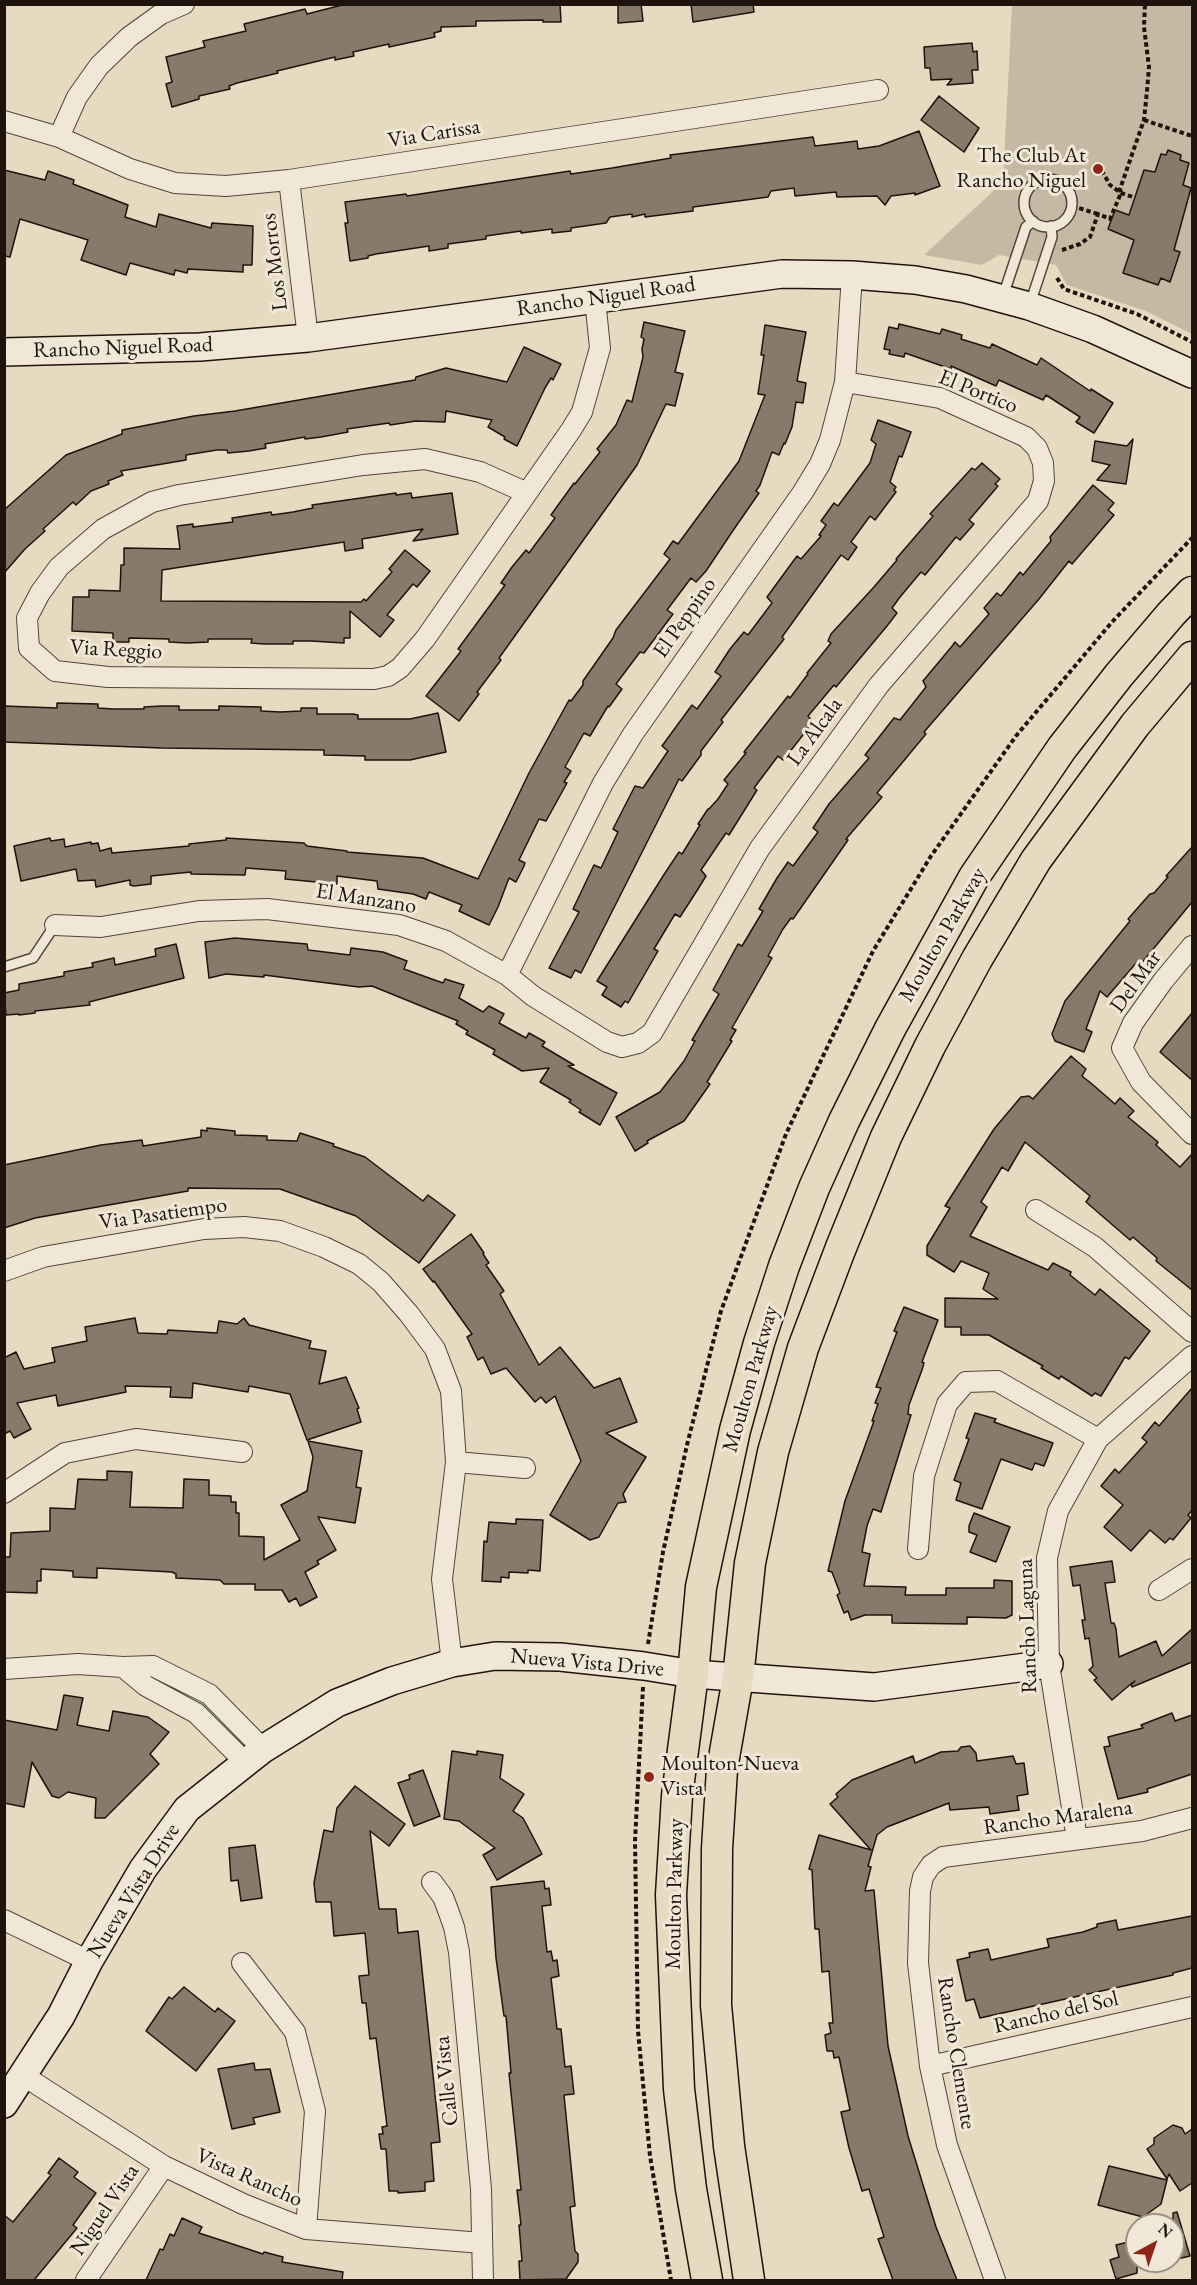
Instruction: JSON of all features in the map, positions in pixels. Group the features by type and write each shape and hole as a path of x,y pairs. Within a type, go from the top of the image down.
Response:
{"main road":[{"name":"Moulton Parkway","path":"707,2280 691,2189 679,2089 672,1917 677,1796 693,1674 701,1587 735,1430 784,1266 814,1188 844,1121 930,954 974,878 1062,747 1119,675 1192,592"},
{"name":"Moulton Parkway","path":"749,2280 729,2146 716,2005 717,1848 722,1769 738,1678 750,1563 773,1452 803,1348 840,1250 886,1137 930,1046 1036,860 1135,725 1192,657"}],"street":[{"path":"59,137 77,97 99,66 137,31 161,14 184,4"},
{"name":"Via Carissa","path":"4,121 59,137 130,169 175,183 226,186 289,180 878,90"},
{"name":"Los Morros","path":"289,180 308,338"},
{"name":"Rancho Niguel Road","path":"4,352 200,347 308,338 782,274 852,275 915,280 1002,298 1093,328 1192,374"},
{"name":"El Peppino","path":"507,975 603,783 633,734 803,492 820,464 830,440 844,382 852,275"},
{"name":"Via Reggio","path":"527,493 480,472 425,459 363,465 179,495 152,502 103,529 59,567 39,593 27,618 29,648 55,671 108,677 374,679 388,676 400,668 425,639 572,430 582,412 600,348 595,299"},
{"name":"El Portico","path":"844,382 940,398 1026,437 1036,448 1043,463"},
{"name":"La Alcala","path":"638,1042 652,1033 663,1017 760,848 872,695 1038,501 1044,481 1043,463"},
{"name":"El Manzano","path":"55,926 101,927 198,911 267,909 399,925 446,941 507,975 533,996 607,1042 622,1047 638,1042"},
{"name":"Del Mar","path":"1192,946 1133,1023 1122,1048 1141,1082 1192,1134"},
{"path":"1036,1210 1095,1247 1192,1332"},
{"name":"Via Pasatiempo","path":"4,1271 43,1257 204,1229 244,1227 280,1231 324,1247 359,1264 381,1282 435,1349 451,1391 456,1462 442,1579 452,1663"},
{"name":"Rancho Laguna","path":"1077,1839 1049,1664 1047,1558 1058,1511 1098,1438 1192,1356"},
{"path":"918,1549 924,1476 947,1404 966,1382 997,1381 1098,1438"},
{"path":"4,1494 65,1453 136,1439 242,1452"},
{"path":"456,1462 525,1468"},
{"path":"1159,1590 1192,1569"},
{"name":"Nueva Vista Drive","path":"4,2104 61,2016 89,1960 143,1869 187,1809 254,1755 337,1703 392,1681 452,1663 495,1656 560,1656 693,1674 874,1687 1049,1664"},
{"path":"4,1669 78,1664 153,1666 209,1695 254,1755"},
{"path":"123,1667 146,1686 196,1713 254,1755"},
{"path":"176,1702 184,1682"},
{"name":"Rancho Maralena","path":"931,1865 943,1857 1142,1831 1192,1818"},
{"name":"Rancho Clemente","path":"931,1865 923,1877 920,1891 918,1963 930,2066 947,2145 994,2280"},
{"name":"Calle Vista","path":"432,1882 443,1897 454,1927 459,1952 476,2120 481,2189 483,2280"},
{"path":"4,1920 89,1960"},
{"path":"242,1963 295,2032 315,2111 306,2229"},
{"name":"Rancho del Sol","path":"930,2066 1192,2007"},
{"name":"Vista Rancho","path":"24,2076 164,2166 243,2204 306,2229 482,2243"},
{"name":"Niguel Vista","path":"86,2280 164,2166"}],"lane":[{"path":"1050,179 1061,183 1071,195 1072,206 1067,217 1061,222 1051,226 1039,225 1025,207 1025,200 1032,186 1038,181 1050,179"},
{"path":"1002,298 1026,227 1033,220"},
{"path":"1029,306 1052,237 1051,226"},
{"path":"4,967 33,958 55,926"}],"path":[{"path":"1072,206 1110,219 1121,193 1120,189 1144,120 1149,68 1144,27 1145,4"},
{"path":"1144,120 1192,136"},
{"path":"1098,164 1110,185 1121,193 1133,197"},
{"path":"1055,258 1062,249 1080,244 1090,237 1098,214"},
{"path":"1054,268 1064,288 1137,314 1192,342"},
{"path":"1040,274 1057,278"}],"shaded area":[{"name":"The Club At Rancho Niguel","path":"1012,5 1192,5 1192,334 1146,311 1067,285 1056,265 999,255 982,265 924,255 1003,182"}],"building":[{"path":"346,4 560,4 561,22 476,21 476,26 441,27 441,31 434,33 435,37 389,47 389,44 353,52 354,56 335,60 335,57 277,71 278,73 237,83 229,86 230,89 199,96 199,99 172,107 166,84 172,82 166,57 205,47 203,41 246,31 244,24 305,9 307,14"},
{"path":"618,4 641,4 643,21 618,23"},
{"path":"691,4 753,4 754,12 693,22"},
{"path":"972,43 973,52 977,51 978,70 972,70 973,83 947,85 952,79 931,80 930,68 925,68 924,47"},
{"path":"939,96 979,128 964,152 921,120"},
{"path":"919,131 940,186 915,195 915,193 891,196 885,205 877,196 837,197 836,192 795,196 794,188 771,191 768,197 693,207 693,211 645,217 645,214 632,217 632,214 610,217 606,223 571,228 571,231 552,233 552,229 521,233 521,231 448,244 448,248 429,251 429,246 376,254 350,261 345,202 406,194 407,196 570,171 571,174 671,158 670,155 813,137 815,146 857,141 858,149 879,146"},
{"path":"1168,150 1181,155 1180,160 1189,163 1183,185 1191,188 1174,250 1180,252 1170,282 1161,278 1158,285 1123,273 1134,240 1108,229 1115,210 1129,215 1144,170 1155,172 1161,154 1166,155"},
{"path":"4,170 45,180 48,171 74,180 73,184 128,205 125,217 156,227 159,214 211,228 212,223 253,226 252,265 243,265 243,272 188,269 187,273 175,270 174,275 130,263 126,275 81,260 88,240 20,219 10,257 4,256"},
{"path":"644,322 685,331 675,372 683,374 675,406 666,404 637,465 499,658 501,660 459,721 426,696 461,651 458,649 505,585 501,583 512,567 526,550 529,553 555,518 551,515 600,452 597,449 616,425 627,400 632,402 643,357 644,339 641,337"},
{"path":"899,324 940,334 942,329 962,335 961,339 990,348 992,344 1037,365 1041,358 1090,391 1091,389 1113,403 1094,433 1076,422 1080,417 1046,395 1043,400 999,380 996,386 951,366 951,369 905,353 904,357 889,354 890,350 884,349 889,327 898,329"},
{"path":"765,325 806,332 797,381 806,383 803,403 796,402 792,427 785,444 779,455 772,452 756,491 759,493 706,571 696,582 691,578 667,610 673,614 644,653 640,652 616,684 622,689 608,706 590,736 584,733 565,767 571,771 564,782 567,783 546,821 539,819 519,860 525,863 524,866 516,882 509,878 489,925 459,911 462,905 429,892 426,899 413,894 378,889 377,881 337,876 337,884 285,879 286,871 246,868 245,875 191,874 191,872 151,876 151,884 134,886 130,885 130,880 96,887 95,880 78,881 76,869 21,881 14,846 50,838 51,841 64,839 65,847 91,842 91,844 98,843 100,851 111,848 112,853 189,846 189,844 226,840 226,838 304,843 307,846 347,852 423,858 478,879 529,773 569,700 571,701 583,685 583,681 613,638 616,630 670,559 664,554 673,541 678,544 739,461 765,395 758,394 764,355 761,355"},
{"path":"524,347 561,364 553,380 551,378 545,388 517,446 488,427 492,420 446,411 445,422 416,421 347,429 348,432 321,437 305,439 305,437 265,444 266,448 228,453 227,450 217,450 186,455 186,460 121,471 123,475 91,491 76,505 73,502 43,529 45,531 4,573 4,510 66,455 122,434 122,430 415,380 416,377 446,368 507,382"},
{"path":"878,420 911,432 890,482 896,487 894,490 896,492 875,520 870,516 851,542 857,547 848,560 841,555 782,637 784,639 721,720 723,722 701,751 701,755 682,781 679,779 581,973 575,970 571,978 549,968 579,912 573,909 594,865 601,868 618,832 613,829 635,786 643,788 668,751 662,746 692,705 697,709 721,676 715,672 730,649 744,632 748,635 772,603 767,597 797,556 801,559 821,536 819,535 826,525 821,521 834,503 838,506 870,463 876,444 871,440"},
{"path":"1133,439 1126,484 1097,480 1110,465 1092,461 1095,441 1127,446"},
{"path":"982,463 1000,479 995,484 998,486 969,520 974,524 960,540 956,537 925,575 921,572 900,597 892,608 897,613 836,687 834,685 808,716 813,722 785,758 783,760 778,756 754,788 757,790 729,835 726,833 701,870 706,876 698,889 680,917 675,914 654,949 658,951 628,1003 625,1001 621,1007 602,995 607,987 597,981 665,873 679,852 682,854 700,825 698,824 728,784 724,780 746,753 744,752 788,696 790,698 831,643 828,641 831,634 897,560 933,516 930,514 972,468 975,470"},
{"path":"1093,485 1114,503 1108,510 1114,515 1072,564 1069,561 924,732 926,734 877,793 882,797 846,839 848,840 793,919 791,918 783,929 768,956 772,958 732,1028 736,1030 730,1040 732,1041 707,1082 710,1084 684,1121 647,1141 648,1143 635,1151 616,1117 660,1092 684,1061 695,1041 692,1040 719,994 713,990 738,944 742,946 763,911 759,909 788,862 793,866 818,832 813,828 829,804 869,758 865,755 894,718 900,720 926,687 923,681 955,642 960,647 989,614 984,608 997,593 1001,596 1020,572 1023,575 1051,541 1050,537"},
{"path":"396,493 396,495 411,493 412,498 452,493 458,534 413,541 423,529 362,539 363,548 345,551 344,542 162,570 161,601 361,602 364,599 366,601 392,572 389,569 405,550 430,571 417,587 413,584 387,615 394,620 380,637 350,611 350,638 344,638 344,643 293,641 293,644 264,644 251,643 252,639 208,639 208,642 187,643 169,642 169,639 129,638 129,642 113,642 113,633 72,631 73,597 89,597 89,590 120,591 124,548 180,549 177,526 193,524 193,527 233,522 232,518 271,512 272,515 293,512 313,508 312,505"},
{"path":"57,703 98,704 98,708 113,709 179,706 179,710 219,710 219,706 261,707 261,711 280,712 317,708 317,714 353,714 358,715 358,719 410,719 438,713 446,752 410,760 365,760 365,756 324,755 324,750 162,748 4,742 4,706 57,708"},
{"path":"1192,847 1192,902 1140,965 1137,962 1107,997 1100,991 1086,1029 1092,1032 1084,1052 1055,1041 1052,1034 1065,1001 1130,921 1128,919 1150,894 1154,893"},
{"path":"235,938 307,944 308,950 350,955 351,948 383,952 407,961 404,969 443,983 445,979 464,985 459,998 483,1012 489,1006 504,1014 499,1023 526,1038 529,1033 545,1042 542,1046 574,1065 568,1066 617,1093 600,1125 579,1112 581,1110 569,1102 571,1100 540,1082 549,1068 522,1071 493,1054 495,1050 466,1034 468,1031 456,1024 458,1021 372,986 359,987 264,975 264,977 226,974 209,978 205,942"},
{"path":"176,944 184,978 89,1002 90,1005 6,1015 4,993 19,990 19,984 64,976 64,972 93,967 92,963 114,958 115,965 156,956 155,949"},
{"path":"1192,1013 1192,1080 1160,1052"},
{"path":"1071,1056 1086,1069 1082,1076 1115,1104 1120,1098 1134,1111 1128,1117 1158,1142 1156,1145 1180,1167 1192,1154 1192,1290 1156,1261 1157,1258 1133,1237 1130,1240 1086,1202 1090,1196 1025,1142 1008,1171 1002,1167 981,1202 987,1207 970,1236 1048,1270 1053,1263 1071,1272 1070,1275 1095,1295 1100,1289 1150,1331 1129,1359 1125,1357 1101,1396 1095,1393 1092,1396 1061,1376 1059,1379 1041,1368 1043,1366 989,1335 961,1335 961,1327 945,1327 945,1298 998,1299 983,1289 989,1273 961,1261 954,1272 927,1255 927,1246 950,1208 945,1206 994,1129 1021,1097 1029,1096 1033,1099"},
{"path":"207,1128 235,1131 235,1135 267,1136 267,1140 297,1141 300,1133 334,1144 333,1146 365,1157 423,1201 428,1195 455,1215 419,1263 356,1216 280,1189 188,1188 188,1191 35,1218 4,1228 4,1165 101,1145 142,1140 143,1146 201,1137 201,1130 207,1131"},
{"path":"471,1234 489,1263 486,1265 504,1291 500,1294 539,1365 560,1347 594,1388 620,1378 637,1422 606,1433 646,1457 623,1494 626,1502 618,1503 599,1537 590,1540 550,1515 581,1461 555,1396 546,1403 541,1397 535,1402 506,1368 491,1374 483,1357 478,1360 467,1337 472,1334 423,1269"},
{"path":"904,1307 938,1320 909,1405 908,1414 911,1415 881,1512 873,1509 867,1526 862,1552 870,1554 864,1586 906,1587 905,1595 946,1595 946,1588 994,1588 994,1580 1012,1581 1012,1615 1006,1618 967,1617 967,1624 892,1623 892,1615 865,1615 851,1620 848,1611 844,1613 832,1572 828,1571 845,1501 874,1421 872,1421 878,1404 875,1403 881,1388 876,1387"},
{"path":"135,1318 138,1333 167,1334 168,1330 217,1333 219,1321 237,1324 244,1318 249,1325 311,1341 309,1348 326,1351 319,1384 346,1377 359,1408 357,1409 361,1422 307,1440 290,1394 249,1386 248,1392 193,1383 192,1398 170,1397 171,1387 125,1386 126,1392 58,1406 56,1395 17,1403 31,1429 14,1438 10,1431 4,1434 4,1358 16,1352 24,1369 55,1362 52,1348 87,1341 85,1327"},
{"path":"1192,1388 1192,1510 1188,1515 1191,1518 1173,1540 1170,1538 1165,1543 1150,1530 1131,1551 1104,1527 1123,1505 1101,1486 1115,1469 1119,1473 1147,1442 1142,1438 1155,1422 1159,1426"},
{"path":"975,1413 996,1419 994,1422 1053,1443 1044,1466 1035,1463 1032,1470 1001,1459 982,1509 956,1500 961,1483 954,1480 969,1439 966,1438"},
{"path":"308,1441 362,1451 356,1487 361,1488 355,1523 318,1517 336,1550 317,1561 319,1564 305,1572 317,1597 300,1606 296,1598 289,1602 282,1590 255,1590 255,1584 224,1584 220,1580 176,1578 176,1574 172,1572 97,1568 97,1578 73,1577 73,1571 41,1569 41,1581 37,1581 37,1593 4,1592 4,1557 10,1557 11,1533 50,1531 50,1508 75,1509 78,1479 107,1480 107,1471 132,1472 130,1507 183,1508 184,1479 209,1480 209,1495 231,1496 231,1502 236,1502 236,1513 239,1513 239,1536 264,1537 264,1560 300,1540 281,1505 307,1491 313,1457"},
{"path":"974,1513 1010,1527 996,1562 970,1552 977,1535 969,1532"},
{"path":"516,1519 543,1520 540,1571 509,1572 509,1578 501,1577 501,1582 482,1581 484,1541 487,1542 489,1522 516,1524"},
{"path":"1112,1561 1115,1582 1105,1583 1111,1623 1114,1623 1116,1629 1119,1657 1156,1641 1162,1656 1192,1629 1192,1662 1132,1687 1135,1681 1112,1700 1094,1680 1097,1678 1089,1670 1093,1666 1089,1638 1085,1639 1080,1585 1073,1586 1070,1567"},
{"path":"64,1695 83,1698 77,1725 109,1731 113,1711 148,1717 169,1732 150,1754 159,1764 105,1818 95,1818 96,1798 68,1792 59,1798 52,1796 32,1762 24,1807 4,1803 4,1720 57,1730"},
{"path":"1172,1713 1175,1721 1192,1715 1192,1774 1147,1789 1148,1792 1118,1799 1104,1747 1110,1746 1108,1737 1143,1728 1141,1725"},
{"path":"970,1746 976,1753 977,1761 1013,1756 1016,1764 1024,1763 1028,1794 1017,1796 1019,1810 990,1814 989,1807 950,1810 949,1803 887,1827 877,1835 868,1866 871,1867 865,1891 874,1890 888,2046 908,2136 936,2227 957,2280 893,2280 878,2239 884,2237 869,2189 862,2191 849,2148 841,2112 850,2110 839,2057 834,2058 833,2051 827,2051 825,2035 831,2033 829,2023 833,2023 829,1971 822,1972 819,1929 815,1929 812,1870 809,1869 819,1835 871,1850 830,1804 838,1797 836,1794 852,1780 913,1756 915,1763 941,1752 958,1751 961,1747"},
{"path":"452,1751 477,1755 477,1751 503,1755 500,1778 524,1794 513,1811 523,1818 542,1854 497,1880 483,1855 495,1848 459,1821 444,1819"},
{"path":"423,1770 440,1816 414,1826 398,1783 410,1779 409,1775"},
{"path":"355,1786 405,1824 389,1846 370,1831 379,1909 396,1909 398,1933 418,1931 440,2142 431,2143 434,2181 425,2182 425,2191 398,2193 398,2191 389,2191 386,2149 381,2149 379,2134 383,2134 382,2127 387,2126 376,2038 370,2039 366,2003 362,2003 359,1976 369,1975 365,1933 334,1936 331,1902 316,1902 314,1883 324,1830 333,1832 337,1808"},
{"path":"255,1845 262,1898 241,1901 238,1880 231,1881 229,1848"},
{"path":"544,1881 545,1889 549,1888 551,1905 542,1906 547,1952 551,1951 553,1961 557,1960 559,1976 551,1978 557,2029 561,2029 565,2067 571,2066 574,2094 564,2095 575,2206 570,2207 578,2262 566,2279 520,2280 519,2261 522,2261 519,2225 521,2225 517,2190 521,2190 509,2073 511,2073 506,2016 504,2016 496,1958 491,1887"},
{"path":"1192,1916 1192,1968 1173,1973 1173,1975 980,2018 974,1999 966,2001 957,1960 970,1957 969,1953 988,1949 991,1960 1049,1947 1047,1939 1083,1932 1097,1927 1097,1924 1116,1920 1118,1930"},
{"path":"184,1987 215,2012 218,2008 235,2021 196,2071 146,2031 169,1997 172,1999"},
{"path":"254,2063 255,2070 270,2069 280,2112 253,2118 255,2124 232,2129 218,2069"},
{"path":"1173,2125 1182,2128 1185,2134 1192,2129 1192,2183 1180,2191 1169,2174 1167,2179 1147,2149 1154,2144 1154,2138"},
{"path":"59,2158 78,2172 74,2177 96,2193 73,2225 77,2228 34,2280 4,2280 4,2215 13,2222 51,2175 48,2173"},
{"path":"1109,2166 1167,2180 1161,2204 1149,2213 1128,2213 1098,2205"},
{"path":"182,2218 202,2227 199,2233 263,2254 264,2252 283,2257 282,2262 343,2272 342,2280 146,2280 160,2249 163,2250 170,2234 174,2236"},
{"path":"1185,2239 1190,2256 1185,2257"},
{"path":"1125,2243 1125,2273 1137,2273 1116,2279 1110,2260 1119,2257 1116,2245"}],"place":[{"name":"The Club At Rancho Niguel","path":"1098,169"},
{"name":"Moulton-Nueva Vista","path":"649,1777"}]}
